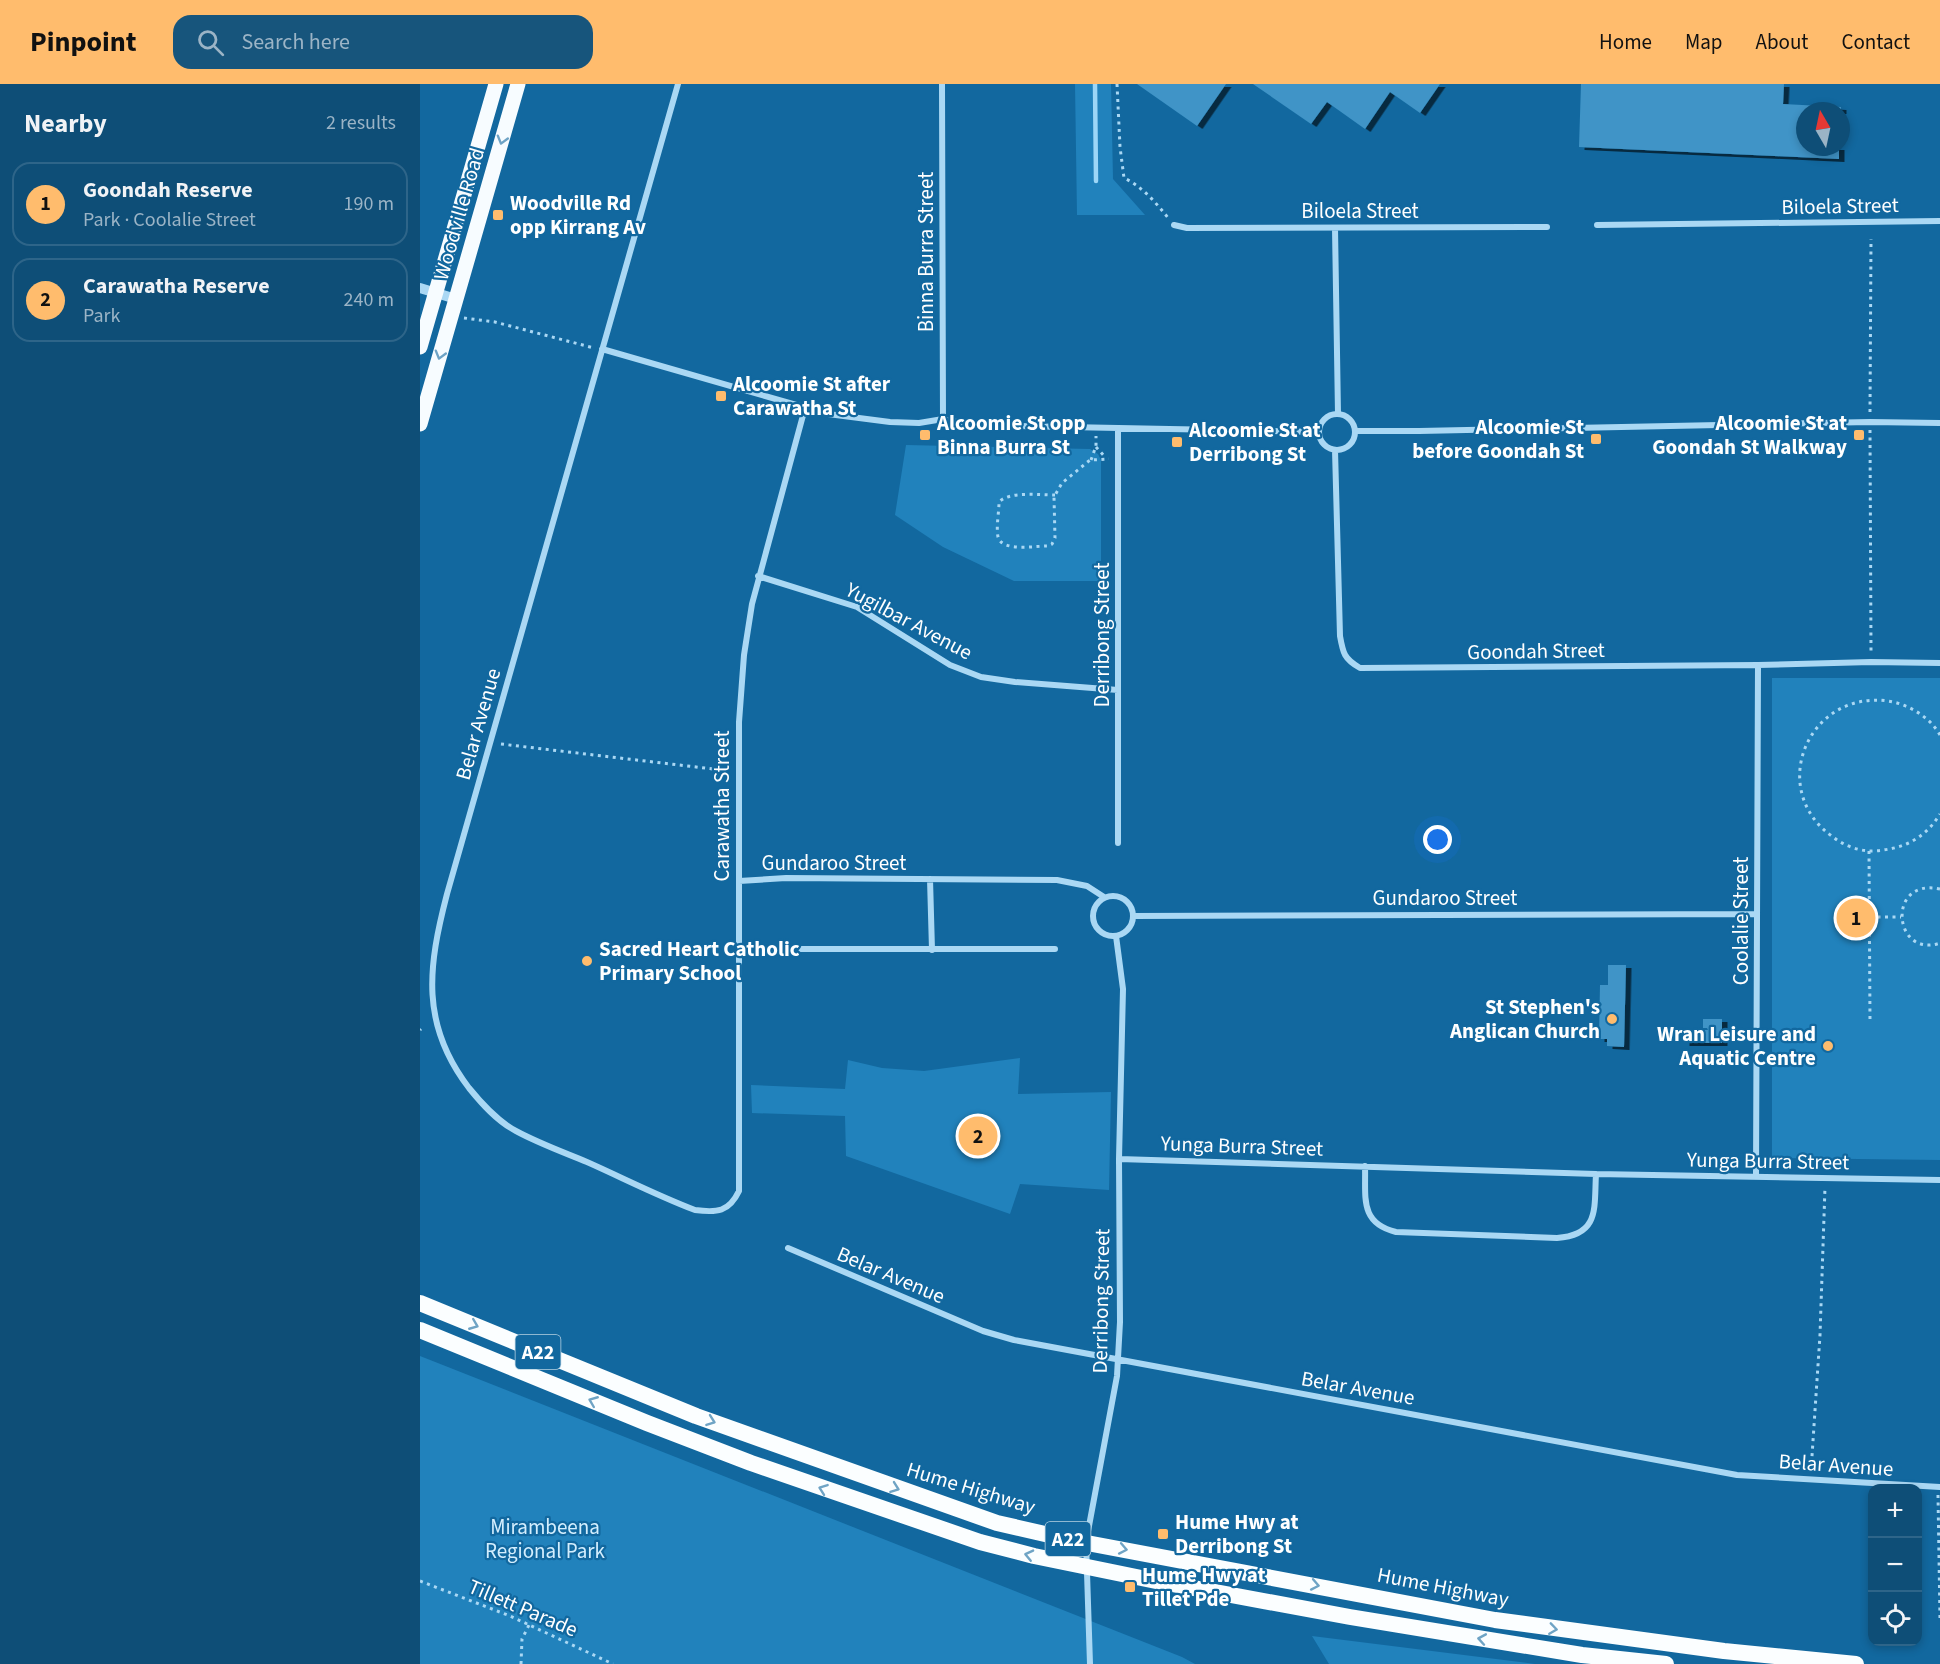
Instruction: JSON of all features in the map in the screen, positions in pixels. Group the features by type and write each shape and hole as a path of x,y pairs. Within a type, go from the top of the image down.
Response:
{"highway":[{"name":"Hume Highway","path":"420,1303 657,1401 997,1523 1071,1540 1495,1620 1583,1633 1856,1664"},
{"name":"Hume Highway","path":"420,1330 647,1423 859,1502 981,1542 1034,1556 1156,1581 1350,1617 1570,1653 1666,1664"}],"main road":[{"name":"Woodville Road","path":"420,347 428,291 496,84"},
{"name":"Woodville Road","path":"420,424 518,84"}],"street":[{"name":"Belar Avenue","path":"678,84 447,894 432,958 430,990 435,1023 446,1054 484,1107 515,1130 695,1210 717,1211 727,1208"},
{"name":"Binna Burra Street","path":"942,84 943,419"},
{"name":"Biloela Street","path":"1597,225 1940,221"},
{"name":"Biloela Street","path":"1174,225 1186,228 1547,227"},
{"path":"1335,228 1338,414"},
{"path":"428,291 456,299"},
{"path":"602,350 805,408 846,417 919,423 943,419 970,425 1319,432"},
{"name":"Carawatha Street","path":"727,1208 735,1200 739,1191 740,1178 739,722 744,655 758,576 805,408"},
{"path":"1338,414 1347,417 1355,431 1352,442 1347,447 1335,450 1322,442 1319,432 1322,421 1338,414"},
{"path":"1355,431 1870,422 1940,423"},
{"name":"Derribong Street","path":"1118,428 1118,843"},
{"name":"Goondah Street","path":"1335,450 1340,636 1348,662 1360,668 1940,663"},
{"name":"Yugilbar Avenue","path":"758,576 857,606 950,665 981,677 1118,690"},
{"name":"Coolalie Street","path":"1756,1176 1758,665"},
{"name":"Gundaroo Street","path":"739,881 786,878 1058,880 1087,886 1104,897"},
{"name":"Gundaroo Street","path":"930,879 932,950"},
{"path":"1104,897 1124,898 1132,909 1133,916 1129,929 1116,936 1104,934 1094,926 1092,919 1094,906 1104,897"},
{"name":"Gundaroo Street","path":"1133,916 1757,914"},
{"name":"Derribong Street","path":"1090,1664 1086,1542 1115,1388 1120,1322 1119,1159 1123,989 1116,936"},
{"path":"801,949 1055,949"},
{"name":"Yunga Burra Street","path":"1119,1159 1596,1174 1940,1180"},
{"path":"1365,1166 1367,1208 1372,1221 1383,1229 1396,1232 1557,1238 1573,1237 1585,1230 1591,1221 1596,1174"},
{"name":"Belar Avenue","path":"788,1248 983,1332 1014,1340 1737,1475 1939,1487"}],"path":[{"path":"1117,84 1124,178 1136,183 1174,225"},
{"path":"1870,239 1871,662"},
{"path":"464,318 495,322 602,350"},
{"path":"1091,460 1096,447 1096,428"},
{"path":"1055,495 1010,495 1002,498 999,502 998,536 1002,543 1007,547 1052,544 1055,538 1055,495 1071,474 1091,460 1107,459 1096,447"},
{"path":"1940,735 1921,714 1899,703 1874,699 1849,704 1827,717 1810,735 1801,759 1799,784 1806,808 1821,829 1841,843 1869,851 1890,850 1914,841 1933,825 1940,814"},
{"path":"490,742 739,772"},
{"path":"1869,851 1870,1022"},
{"path":"1938,944 1925,945 1916,942 1903,927 1901,916 1902,908 1913,893 1921,888 1940,889"},
{"path":"1869,917 1901,916"},
{"path":"1810,1480 1820,1335 1825,1179"},
{"path":"1939,1487 1940,1619"},
{"name":"Tillett Parade","path":"420,1581 529,1625 613,1664"},
{"path":"521,1664 522,1639 529,1625"}],"green space":[{"path":"1075,84 1111,84 1113,179 1145,215 1077,215"},
{"path":"906,445 1090,449 1098,454 1101,460 1101,581 1014,581 943,547 895,515"},
{"path":"1772,678 1940,678 1940,1160 1772,1158"},
{"path":"1020,1058 1018,1094 1111,1092 1109,1190 1020,1184 1010,1214 846,1156 845,1116 752,1113 751,1085 845,1089 848,1060 882,1068 924,1071"},
{"name":"Mirambeena Regional Park","path":"420,1356 1182,1657 1195,1664 420,1664"},
{"path":"1312,1636 1535,1664 1329,1664"}],"building":[{"path":"1137,84 1226,84 1197,126"},
{"path":"1253,84 1440,84 1420,113 1390,92 1365,129 1327,102 1311,124"},
{"path":"1581,84 1784,84 1783,104 1796,105 1796,156 1839,156 1839,159 1579,147"},
{"name":"St Stephen's Anglican Church","path":"1608,965 1626,965 1624,1047 1607,1046 1607,1039 1599,1039 1600,985 1608,985"},
{"path":"1703,1019 1722,1019 1722,1043 1684,1043 1684,1030 1708,1030 1703,1028"}],"waterway":[{"path":"1095,84 1096,181"}],"place":[{"name":"Woodville Rd opp Kirrang Av","path":"498,215"},
{"name":"Alcoomie St after Carawatha St","path":"721,396"},
{"name":"Alcoomie St opp Binna Burra St","path":"925,435"},
{"name":"Alcoomie St at Goondah St Walkway","path":"1859,435"},
{"name":"Alcoomie St before Goondah St","path":"1596,439"},
{"name":"Alcoomie St at Derribong St","path":"1177,442"},
{"name":"Goondah Reserve","path":"1856,918"},
{"name":"Sacred Heart Catholic Primary School","path":"587,961"},
{"name":"St Stephen's Anglican Church","path":"1612,1019"},
{"name":"Wran Leisure and Aquatic Centre","path":"1828,1046"},
{"name":"Carawatha Reserve","path":"978,1136"},
{"name":"Hume Hwy at Derribong St","path":"1163,1534"},
{"name":"Hume Hwy at Tillet Pde","path":"1130,1587"}]}
